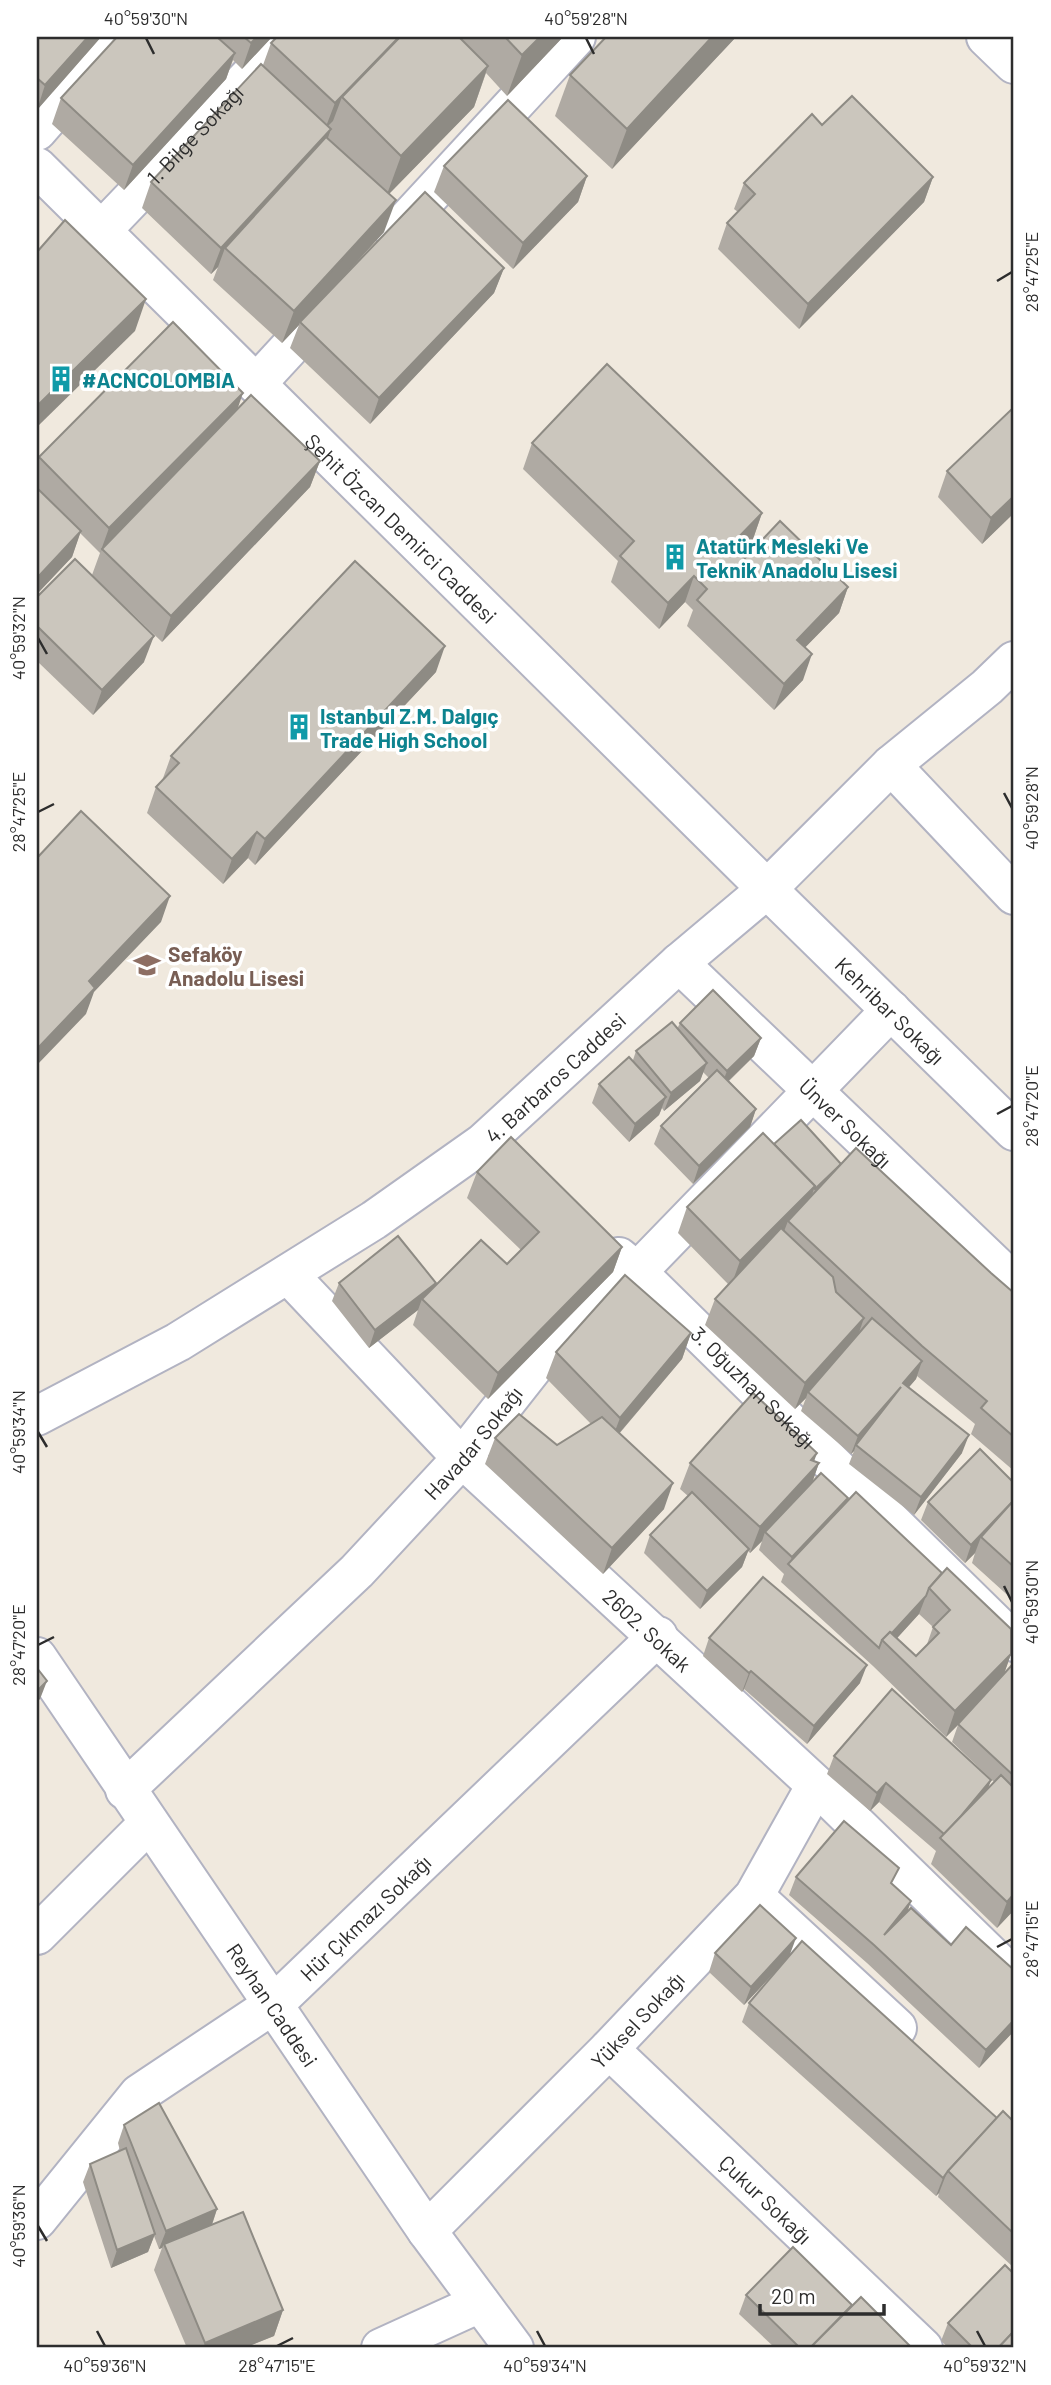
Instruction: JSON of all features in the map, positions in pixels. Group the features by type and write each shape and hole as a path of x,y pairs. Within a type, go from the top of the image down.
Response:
{"street":[{"path":"37,131 119,37"},
{"name":"1. Bilge Sokağı","path":"102,230 287,37"},
{"path":"256,384 576,37"},
{"path":"986,37 1014,64"},
{"name":"Şehit Özcan Demirci Caddesi","path":"41,179 102,230 767,889"},
{"name":"4. Barbaros Caddesi","path":"37,1416 178,1342 374,1220 483,1143 679,963 767,889 891,765 987,687 1014,661"},
{"path":"891,765 1014,895"},
{"name":"Kehribar Sokağı","path":"767,889 1014,1131"},
{"name":"Ünver Sokağı","path":"679,963 1014,1283"},
{"name":"Havadar Sokağı","path":"125,1790 357,1571 462,1458 543,1354 637,1272 891,1010"},
{"path":"483,1143 514,1168"},
{"name":"3. Oğuzhan Sokağı","path":"596,1237 637,1272 1014,1642"},
{"name":"2602. Sokak","path":"288,1274 462,1458 816,1784 1014,1978"},
{"name":"Hür Çıkmazı Sokağı","path":"37,2220 139,2094 274,2004 658,1636"},
{"name":"Reyhan Caddesi","path":"37,1657 427,2231 514,2348"},
{"name":"Yüksel Sokağı","path":"427,2231 609,2049 754,1896 816,1784"},
{"path":"37,1935 149,1824"},
{"path":"754,1896 924,2053"},
{"name":"Çukur Sokağı","path":"609,2049 923,2348"},
{"path":"381,2348 480,2303"}],"building":[{"path":"37,37 88,37 45,85 37,78"},
{"path":"117,37 217,37 235,53 133,165 61,98"},
{"path":"244,37 257,37 251,43"},
{"path":"277,37 399,37 335,103 271,43"},
{"path":"400,37 459,37 488,66 401,156 342,97"},
{"path":"505,37 540,37 522,55"},
{"path":"606,37 712,37 627,129 570,75"},
{"path":"261,64 331,129 221,248 151,182"},
{"path":"852,96 933,177 808,304 727,223 755,194 744,183 812,114 822,125"},
{"path":"508,100 587,176 523,243 444,166"},
{"path":"326,137 396,200 294,311 225,248"},
{"path":"425,192 504,268 379,398 300,322"},
{"name":"#ACNCOLOMBIA","path":"65,220 146,299 37,406 37,252"},
{"path":"173,322 243,393 109,528 39,457"},
{"name":"Atatürk Mesleki Ve Teknik Anadolu Lisesi","path":"607,364 762,513 731,545 745,558 780,521 848,587 797,640 812,654 784,684 697,600 707,589 694,576 668,603 620,556 634,541 532,443"},
{"path":"251,395 320,461 171,616 102,549"},
{"path":"1014,407 1014,496 991,518 947,471"},
{"path":"37,488 81,531 37,578"},
{"path":"75,559 154,636 102,690 37,626 37,597"},
{"name":"Istanbul Z.M. Dalgıç Trade High School","path":"355,561 445,646 265,839 257,832 232,859 156,787 179,763 171,756"},
{"path":"81,811 170,896 89,981 95,988 37,1049 37,858"},
{"path":"713,990 761,1038 727,1071 680,1023"},
{"path":"672,1022 707,1063 671,1093 636,1051"},
{"path":"629,1057 666,1097 635,1124 599,1084"},
{"path":"717,1070 756,1109 699,1166 661,1126"},
{"path":"801,1120 841,1164 815,1189 774,1144"},
{"path":"763,1133 815,1186 740,1261 687,1207"},
{"path":"511,1137 622,1247 498,1373 422,1299 481,1240 507,1264 539,1232 477,1172"},
{"path":"856,1148 1014,1293 1014,1437 981,1408 987,1401 922,1346 788,1221"},
{"path":"781,1228 833,1277 836,1292 864,1318 805,1383 715,1299"},
{"path":"398,1236 436,1283 375,1330 339,1283"},
{"path":"625,1275 691,1333 620,1418 556,1352"},
{"path":"872,1318 922,1361 903,1383 969,1435 921,1497 856,1445 901,1387 858,1436 808,1392"},
{"path":"753,1393 817,1453 811,1460 819,1463 760,1527 690,1463"},
{"path":"519,1414 557,1445 602,1417 673,1483 612,1548 495,1438"},
{"path":"980,1449 1014,1483 1014,1500 971,1545 928,1502"},
{"path":"821,1473 848,1498 792,1557 765,1532"},
{"path":"692,1492 749,1549 707,1591 650,1535"},
{"path":"856,1492 942,1573 929,1588 926,1596 892,1633 882,1640 879,1648 788,1564"},
{"path":"1014,1500 1014,1567 981,1537"},
{"path":"947,1568 1011,1629 1011,1654 955,1711 882,1640 890,1632 916,1656 939,1633 933,1627 950,1610 929,1588"},
{"path":"763,1577 867,1665 814,1726 709,1638"},
{"path":"1012,1665 1014,1667 1014,1776 958,1724"},
{"path":"37,1668 47,1681 37,1691"},
{"path":"892,1689 991,1780 944,1834 886,1783 877,1793 834,1756"},
{"path":"1001,1775 1014,1788 1014,1894 1007,1902 940,1838"},
{"path":"844,1821 899,1868 891,1883 911,1901 884,1935 911,1908 951,1945 966,1927 1014,1970 1014,2020 986,2050 874,1945 796,1877"},
{"path":"760,1905 796,1938 751,1987 715,1953"},
{"path":"802,1941 997,2118 943,2178 749,2003"},
{"path":"159,2103 217,2209 166,2231 124,2125"},
{"path":"1003,2111 1014,2122 1014,2234 948,2171"},
{"path":"126,2148 155,2234 117,2250 90,2164"},
{"path":"243,2212 283,2310 205,2343 164,2244"},
{"path":"793,2247 852,2305 810,2348 800,2348 746,2295"},
{"path":"1005,2265 1014,2274 1014,2331 998,2348 973,2348 948,2323"},
{"path":"861,2297 912,2348 810,2348"},
{"path":"1014,2331 1014,2348 1000,2348 999,2347"}],"place":[{"name":"#ACNCOLOMBIA","path":"61,379"},
{"name":"Atatürk Mesleki Ve Teknik Anadolu Lisesi","path":"675,557"},
{"name":"Istanbul Z.M. Dalgıç Trade High School","path":"299,727"},
{"name":"Sefaköy Anadolu Lisesi","path":"147,965"}]}
